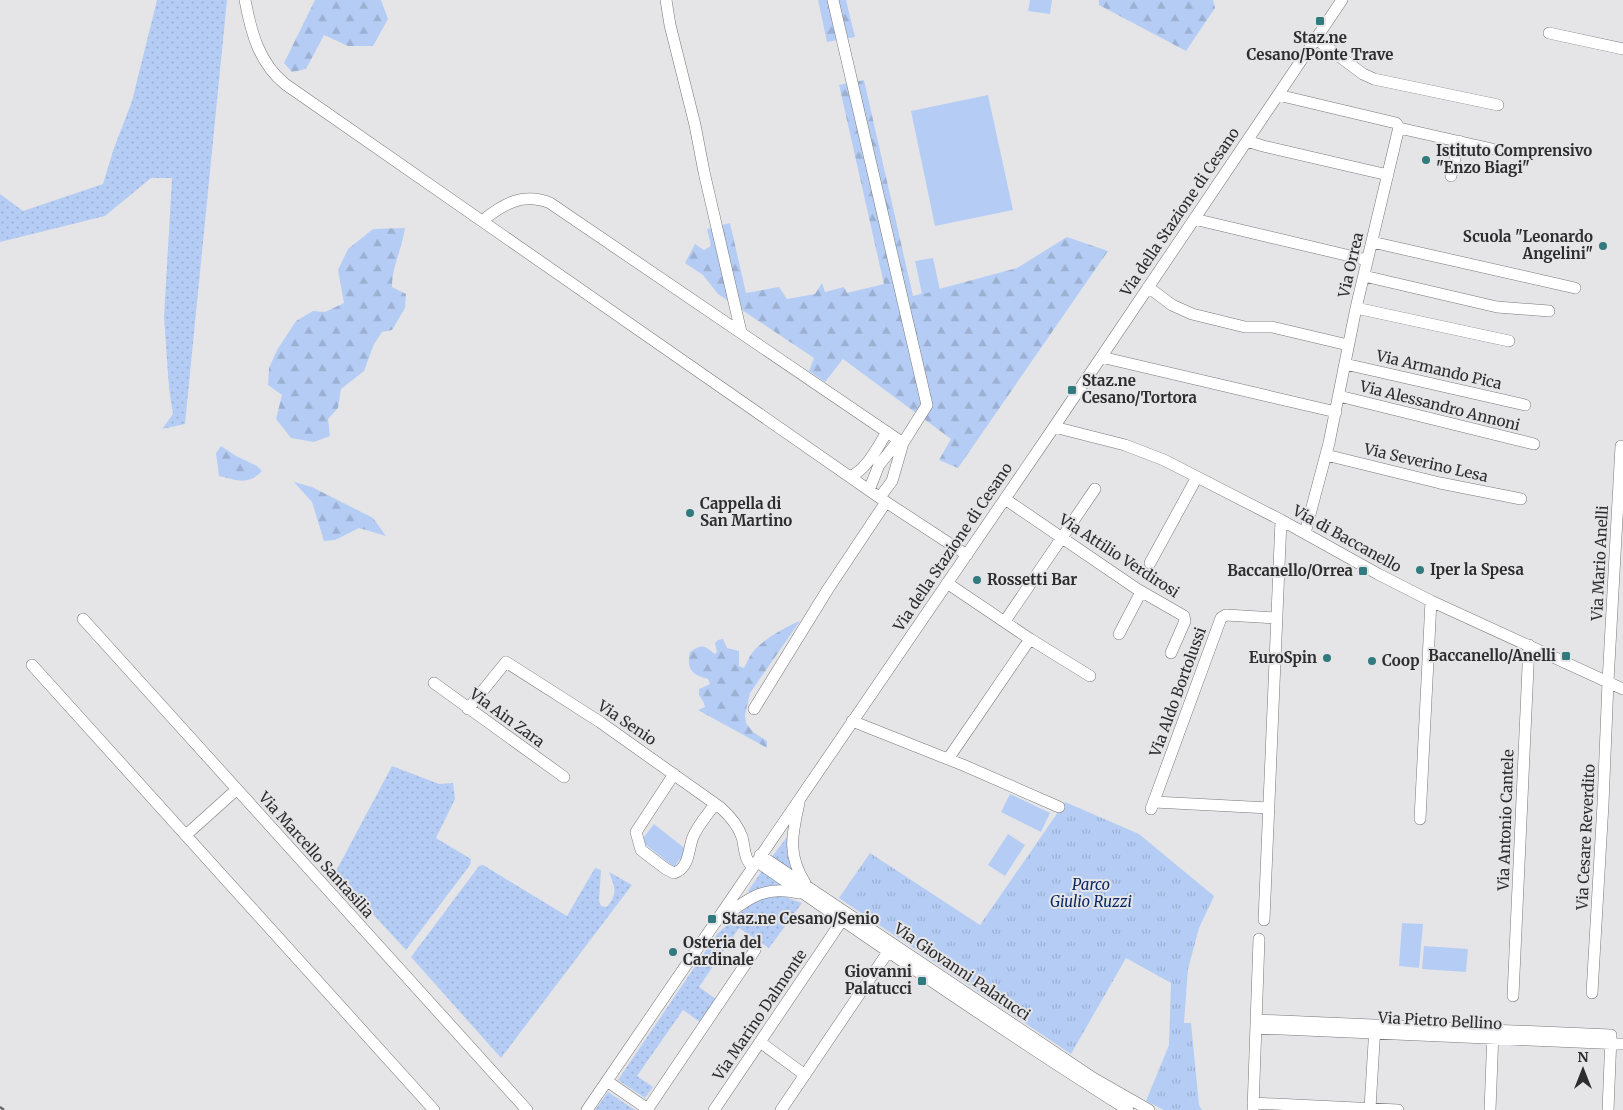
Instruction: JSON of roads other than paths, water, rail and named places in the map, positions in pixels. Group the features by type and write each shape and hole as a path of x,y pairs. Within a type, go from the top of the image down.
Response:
{"street":[{"path":"245,0 256,45 266,65 278,79 850,477 967,554"},
{"path":"666,0 670,25 695,125 741,332"},
{"path":"833,0 927,405 901,441 879,465 869,490"},
{"name":"Via della Stazione di Cesano","path":"587,1110 1054,427 1342,0"},
{"path":"1549,33 1623,49"},
{"path":"1316,39 1371,78 1498,105"},
{"path":"1278,95 1396,123 1399,128 1492,149"},
{"name":"Via Orrea","path":"1305,533 1340,396 1356,308 1399,128"},
{"path":"1247,141 1388,175"},
{"path":"1451,176 1459,141"},
{"path":"482,221 500,207 516,200 532,199 550,203 901,441"},
{"path":"1194,219 1367,260"},
{"path":"1372,242 1575,288"},
{"path":"1364,276 1497,307 1549,311"},
{"path":"1148,287 1172,305 1192,314 1245,327 1272,327 1348,346"},
{"path":"1356,308 1509,341"},
{"path":"1101,357 1336,412"},
{"name":"Via Armando Pica","path":"1345,364 1525,405"},
{"name":"Via Alessandro Annoni","path":"1340,396 1534,444"},
{"name":"Via di Baccanello","path":"1054,427 1148,453 1281,520 1431,601 1623,689"},
{"path":"850,477 858,473 867,463 887,432"},
{"path":"754,709 883,499 892,481 901,441"},
{"name":"Via Mario Anelli","path":"1608,682 1622,446"},
{"name":"Via Severino Lesa","path":"1326,456 1521,500"},
{"path":"1150,563 1197,477"},
{"path":"1005,621 1095,489"},
{"name":"Via Attilio Verdirosi","path":"1004,499 1141,592 1185,617 1170,653"},
{"path":"1264,920 1281,520"},
{"path":"947,582 1090,676"},
{"path":"1119,634 1141,592"},
{"path":"1420,819 1431,601"},
{"name":"Via Aldo Bortolussi","path":"1269,808 1153,806 1220,620 1226,616 1277,618"},
{"name":"Via Marcello Santasilia","path":"83,619 527,1110"},
{"path":"948,759 1030,638"},
{"name":"Via Antonio Cantele","path":"1513,996 1528,645"},
{"name":"Via Senio","path":"468,709 506,662 600,722 716,804 728,814 742,837 747,860 756,861"},
{"path":"32,665 434,1110"},
{"name":"Via Cesare Reverdito","path":"1592,993 1608,682"},
{"name":"Via Ain Zara","path":"434,683 564,777"},
{"path":"852,721 948,759 1059,807"},
{"path":"674,774 636,832 641,850 666,869 674,873 680,871 686,864 693,837 716,804"},
{"path":"186,836 236,790"},
{"path":"712,926 746,900 762,893 782,890 805,890 792,850 793,828 800,797"},
{"name":"Via Giovanni Palatucci","path":"756,861 845,916 1050,1061 1128,1110"},
{"name":"Via Marino Dalmonte","path":"714,1110 845,916"},
{"path":"1259,939 1253,1107 1398,1110"},
{"path":"781,1110 891,948"},
{"name":"Via Giovanni Palatucci","path":"891,948 1093,1078 1149,1110"},
{"path":"607,1081 648,1110 755,950"},
{"name":"Via Pietro Bellino","path":"1256,1024 1610,1039 1623,1036"},
{"path":"1370,1108 1375,1029"},
{"path":"1490,1110 1492,1034"},
{"path":"1608,1110 1610,1039"},
{"name":"Via Pietro Bellino","path":"1610,1039 1623,1044"},
{"path":"760,1042 805,1075"}],"railway":[{"path":"0,1107 4,1110"}],"place":[{"name":"Staz.ne Cesano/Ponte Trave","path":"1320,21"},
{"name":"Istituto Comprensivo \"Enzo Biagi\"","path":"1426,160"},
{"name":"Scuola \"Leonardo Angelini\"","path":"1603,246"},
{"name":"Staz.ne Cesano/Tortora","path":"1072,390"},
{"name":"Cappella di San Martino","path":"690,513"},
{"name":"Iper la Spesa","path":"1420,570"},
{"name":"Baccanello/Orrea","path":"1363,571"},
{"name":"Rossetti Bar","path":"977,580"},
{"name":"Baccanello/Anelli","path":"1566,656"},
{"name":"EuroSpin","path":"1327,658"},
{"name":"Coop","path":"1372,661"},
{"name":"Staz.ne Cesano/Senio","path":"712,919"},
{"name":"Osteria del Cardinale","path":"673,952"},
{"name":"Giovanni Palatucci","path":"922,981"}],"park label":[{"name":"Parco Giulio Ruzzi","path":"1091,894"}]}
